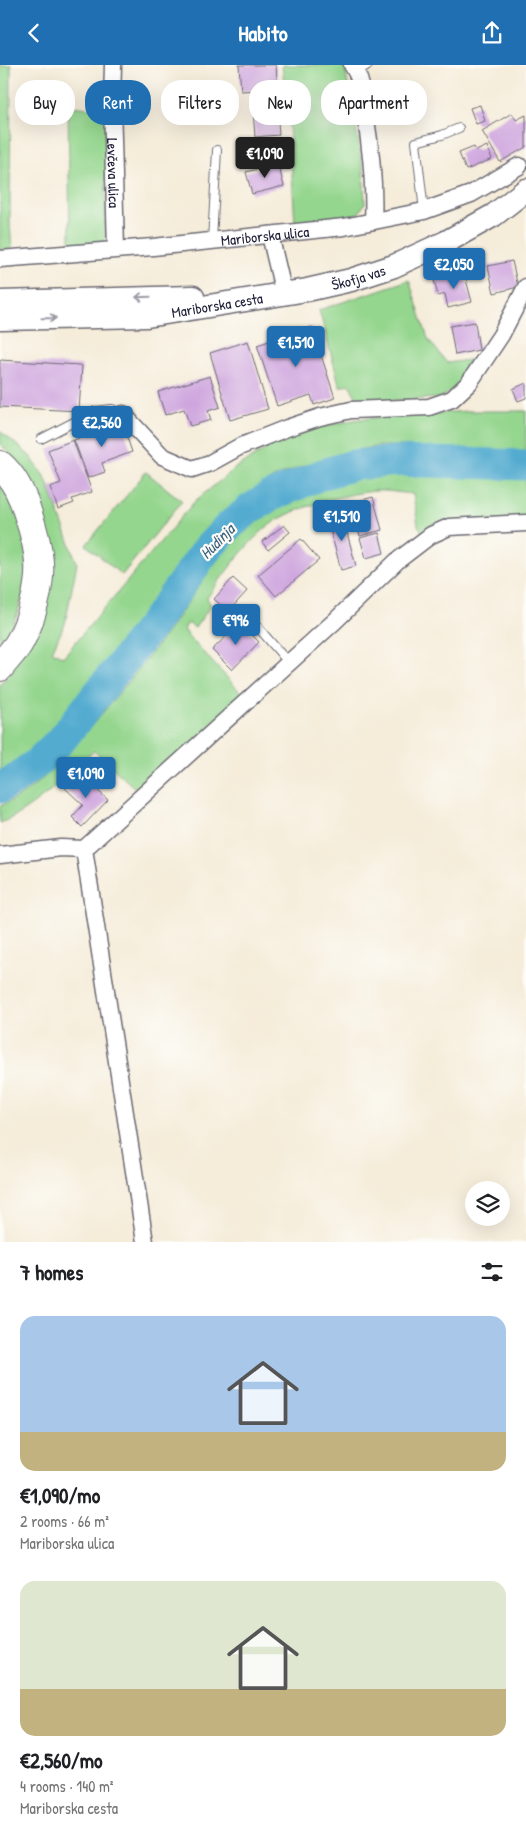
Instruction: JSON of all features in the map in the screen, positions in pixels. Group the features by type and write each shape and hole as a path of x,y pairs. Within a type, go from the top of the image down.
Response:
{"highway":[{"path":"0,465 5,469 23,498 34,530 39,563 36,597 30,619 18,643 0,667"}],"main road":[{"name":"Škofja vas","path":"273,295 307,290 351,280 394,266 446,242 494,215 526,191"},
{"name":"Mariborska cesta","path":"0,302 273,295"},
{"name":"Mariborska cesta","path":"0,319 148,316 273,295"}],"street":[{"name":"Levčeva ulica","path":"113,65 112,102 116,249"},
{"path":"359,67 374,192 373,221"},
{"name":"Mariborska ulica","path":"0,259 212,241 344,227 424,211 471,194 519,166"},
{"path":"270,235 273,295"},
{"path":"123,414 162,456 192,469 210,463 239,447 287,427 320,417 351,410 429,407 452,399 469,383 501,335 526,287"},
{"path":"0,855 61,848 84,849 335,621 397,561 431,535 449,527 526,523"},
{"path":"84,849 146,1242"}],"lane":[{"path":"424,211 416,142 442,135 459,127"},
{"path":"212,241 217,150"},
{"path":"41,439 95,411 112,409 123,414"},
{"path":"250,619 288,662"}],"green space":[{"path":"0,65 11,65 10,224 12,249 0,250"},
{"path":"282,65 344,65 347,80 321,80 321,125 355,125 363,168 365,203 359,213 344,219 295,224 289,125 311,125 311,80 284,80"},
{"path":"75,107 85,107 85,125 106,125 105,242 70,246 68,125 75,125"},
{"path":"409,280 428,339 447,363 476,359 464,381 441,398 359,402 349,384 340,387 319,310"},
{"path":"467,411 526,411 526,456 465,454 403,446 379,446 341,453 275,477 252,492 226,513 200,540 160,588 114,657 84,697 28,753 0,772 0,683 8,677 51,564 47,525 35,492 18,462 0,444 0,431 30,456 46,479 77,563 65,624 52,651 63,657 195,501 237,467 292,433 359,419"},
{"path":"395,471 526,478 526,516 423,534 418,525 413,494 379,491 363,492 325,501 300,509 279,519 259,534 231,566 207,598 211,605 195,628 188,623 184,629 189,637 246,698 138,791 94,751 38,801 0,823 0,806 13,800 37,783 79,741 148,657 229,545 254,521 287,501 323,485 357,475"},
{"path":"146,472 182,501 122,575 86,545"},
{"path":"0,483 13,506 23,531 26,544 26,575 24,591 15,621 0,645"}],"building":[{"path":"239,65 276,65 277,80 249,80 249,91 241,91"},
{"path":"480,105 485,121 476,124 470,108"},
{"path":"512,113 516,120 526,115 526,147 500,162 482,131"},
{"path":"254,125 278,125 279,135 255,137"},
{"path":"487,146 492,159 466,170 459,153 474,147 476,151"},
{"path":"278,164 284,186 252,194 246,172"},
{"path":"512,261 518,287 494,293 488,266"},
{"path":"464,272 472,302 448,308 445,294 438,296 434,280"},
{"path":"475,322 479,350 455,355 450,326"},
{"path":"312,327 335,398 314,405 311,395 277,406 257,345"},
{"path":"248,341 268,409 230,420 210,353"},
{"path":"0,360 82,366 79,411 0,407"},
{"path":"210,376 220,407 208,411 211,420 190,426 184,409 165,415 158,392"},
{"path":"526,383 526,398 518,401 513,389"},
{"path":"122,423 132,452 102,463 105,472 88,478 74,440"},
{"path":"73,440 92,492 72,499 74,503 58,509 50,487 61,483 48,450"},
{"path":"373,497 382,530 360,536 351,503"},
{"path":"342,514 356,566 341,570 327,518"},
{"path":"284,525 290,532 268,550 262,542"},
{"path":"379,533 384,553 366,558 360,538"},
{"path":"301,539 319,560 276,596 258,575"},
{"path":"233,578 247,591 228,612 214,599"},
{"path":"240,623 259,642 232,670 212,650"},
{"path":"79,773 108,800 82,827 72,817 83,805 65,788"}],"waterway":[{"name":"Hudinja","path":"0,788 37,763 61,740 153,624 206,550 230,525 269,497 323,474 354,465 397,461 526,465"}]}
